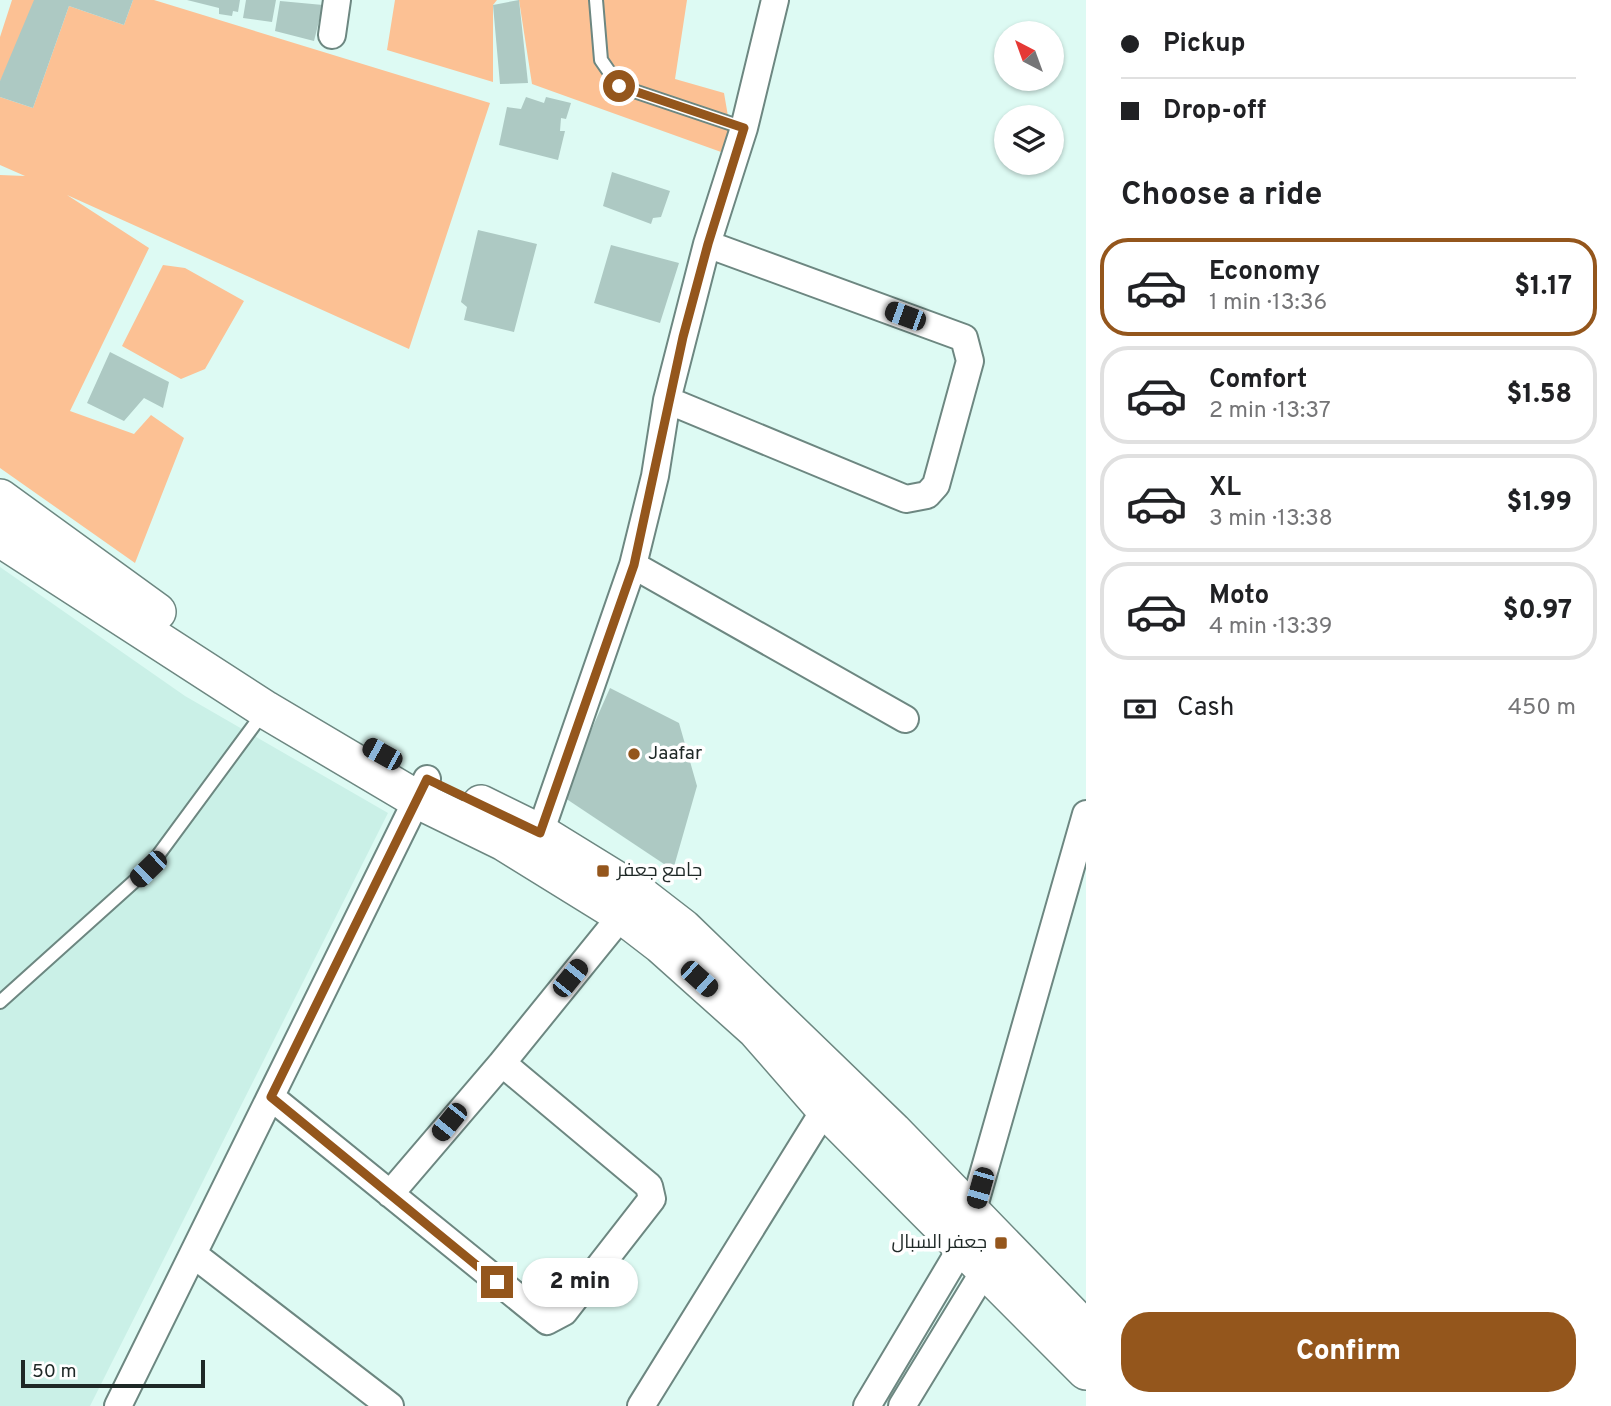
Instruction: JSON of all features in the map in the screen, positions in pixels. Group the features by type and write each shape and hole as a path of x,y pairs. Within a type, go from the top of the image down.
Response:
{"street":[{"path":"332,35 337,0"},
{"path":"540,833 634,565 655,476 667,400 708,244 744,128 775,0"},
{"path":"667,400 906,499 918,498 927,495 936,485 970,361 964,338 708,244"},
{"path":"0,498 166,619 504,842 622,915 661,945 756,1030 825,1108 1086,1330"},
{"path":"0,538 265,710 423,789 540,833 639,894 712,952 981,1243 1086,1371"},
{"path":"634,565 905,719"},
{"path":"124,1403 192,1254 423,789"},
{"path":"902,1406 981,1243 1086,814"},
{"path":"390,1194 502,1063 622,915"},
{"path":"271,1097 547,1321 556,1319 564,1312 652,1199 649,1186 502,1063"},
{"path":"641,1406 825,1108"},
{"path":"867,1406 981,1243"},
{"path":"192,1254 390,1406"}],"lane":[{"path":"596,0 601,60 619,86 744,128"},
{"path":"0,1002 148,869 265,710"}],"shaded area":[{"path":"12,0 36,0 0,82 0,37"},
{"path":"133,0 154,0 490,103 409,349 67,195 149,248 70,411 134,434 151,415 184,438 135,563 0,468 0,175 25,176 0,165 0,97 33,108 69,6 124,25"},
{"path":"395,0 497,0 493,5 493,82 387,50"},
{"path":"519,0 687,0 675,79 724,93 735,157 532,84"},
{"path":"163,265 185,268 244,301 205,369 181,379 122,346"},
{"path":"0,567 185,696 388,813 90,1406 0,1406"}],"building":[{"path":"34,0 133,0 124,25 69,6 33,108 0,97 0,81"},
{"path":"187,0 240,0 238,12 233,11 232,16 219,14 219,8"},
{"path":"246,0 276,0 272,22 243,18"},
{"path":"519,0 528,83 500,84 493,5"},
{"path":"280,1 323,5 314,41 275,31"},
{"path":"526,97 544,103 546,97 571,103 566,119 561,118 560,131 565,131 558,160 499,145 507,107 521,109"},
{"path":"612,172 670,191 661,217 653,218 651,224 603,206"},
{"path":"478,230 537,244 514,332 464,320 467,307 461,302"},
{"path":"611,245 679,263 660,323 594,303"},
{"path":"110,352 169,382 163,408 144,398 124,421 87,403"},
{"name":"Jaafar","path":"610,688 679,723 697,786 673,870 562,796"}],"place":[{"name":"Jaafar","path":"634,754"},
{"name":"جامع جعفر","path":"603,871"},
{"name":"جعفر السبال","path":"1001,1243"}],"route":[{"path":"497,1282 271,1097 427,779 540,833 612,635 634,565 655,476 667,400 688,316 744,128 619,86"}]}
